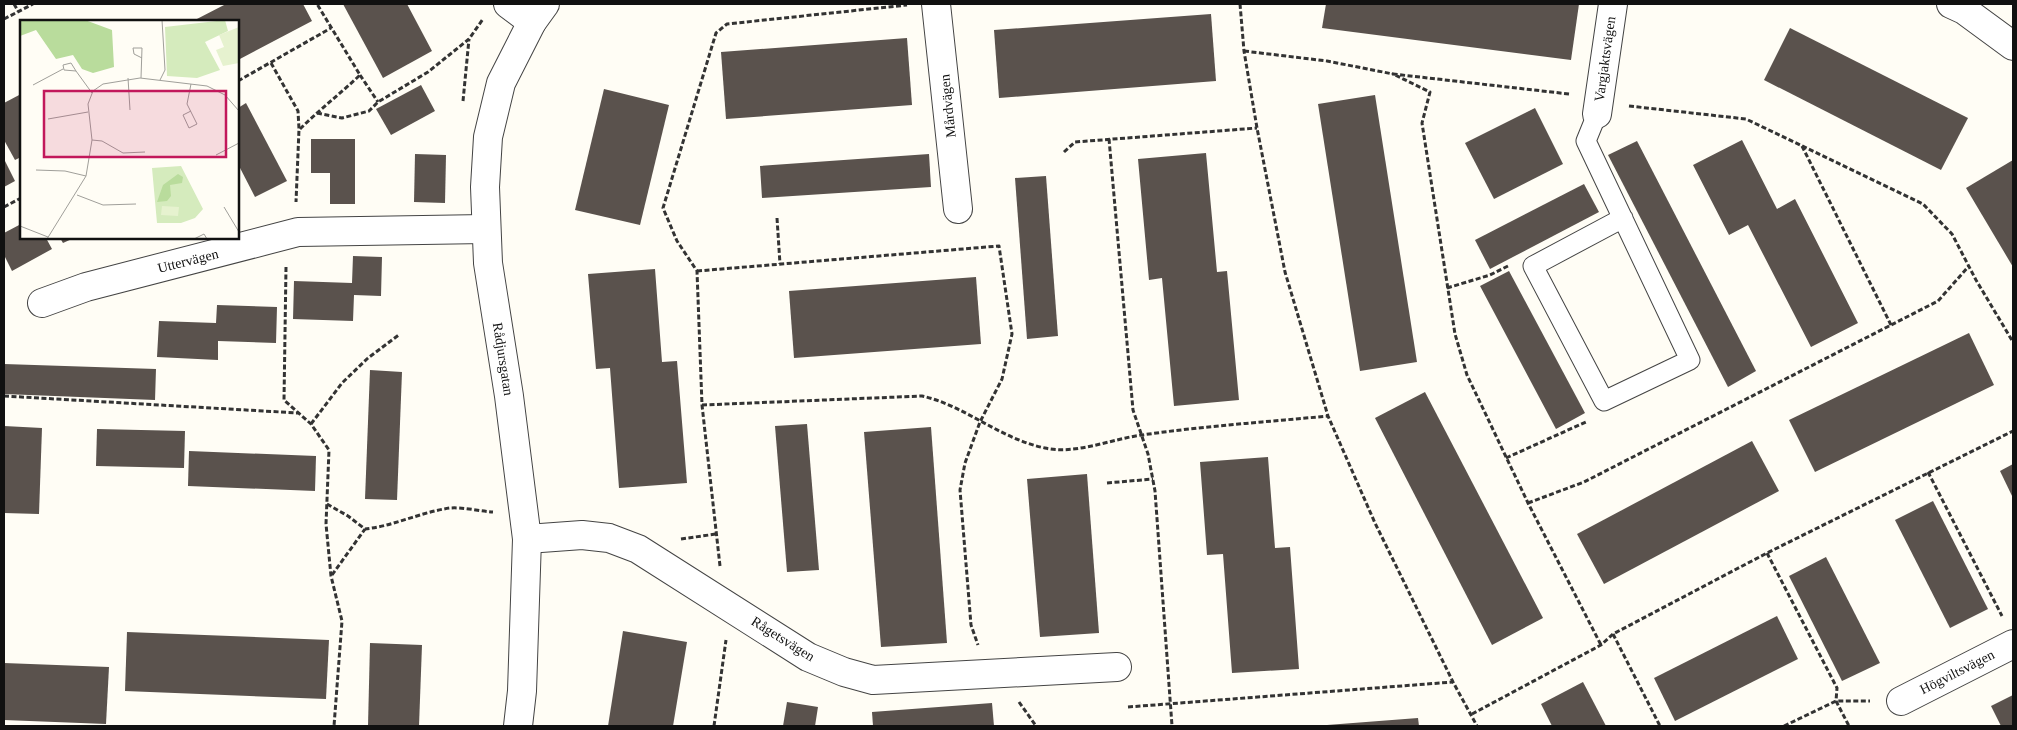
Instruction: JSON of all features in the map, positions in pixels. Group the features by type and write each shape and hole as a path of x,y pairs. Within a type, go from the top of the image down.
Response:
{"street":[{"path":"508,4 538,13"},
{"name":"Mårdvägen","path":"924,4 958,209"},
{"name":"Vargjaktsvägen","path":"1597,114 1613,4"},
{"path":"1951,4 1964,10 2013,46"},
{"name":"Rådjursgatan","path":"518,726 522,691 527,539 511,405 488,263 485,229 485,187 490,128 501,83 538,13"},
{"name":"Uttervägen","path":"42,303 86,287 298,232 485,229"},
{"name":"Rågetsvägen","path":"527,539 582,535 609,538 638,549 808,657 844,672 873,680 1117,667"},
{"name":"Högviltsvägen","path":"1901,701 2009,632"}],"lane":[{"path":"1597,114 1586,141 1623,218 1690,360 1604,401 1534,266 1623,218"}],"path":[{"path":"14,4 18,11"},
{"path":"4,19 33,4"},
{"path":"318,4 378,102"},
{"path":"716,534 702,405 697,271 677,241 663,208 716,33 727,24 924,4"},
{"path":"1240,4 1244,51 1285,272 1328,416 1375,523 1453,682 1477,726"},
{"path":"239,80 331,28"},
{"path":"317,113 342,118 369,111 378,102 428,72 469,39"},
{"path":"1244,51 1327,62 1394,74"},
{"path":"300,129 336,99 360,75"},
{"path":"1064,152 1075,142 1257,128"},
{"path":"1109,139 1132,410 1153,479 1172,726"},
{"path":"1802,146 1891,325"},
{"path":"4,207 20,199"},
{"path":"777,218 780,264"},
{"path":"697,271 999,246 1012,334 1002,379 980,422 965,463 960,490 971,625 989,674"},
{"path":"1447,288 1490,275 1518,261 1534,266"},
{"path":"1528,503 1584,482 1938,301 1969,266"},
{"path":"311,424 342,383 368,358 400,334"},
{"path":"4,396 299,414"},
{"path":"702,405 922,396 936,399 1014,438 1045,449 1070,450 1141,435 1328,416"},
{"path":"1506,458 1589,420 1604,401"},
{"path":"1472,714 1601,645 1613,634 1767,553 2013,431"},
{"path":"329,450 326,524 331,576 342,620 334,726"},
{"path":"1928,472 2009,632"},
{"path":"1107,482 1153,479"},
{"path":"326,504 348,516 365,529 331,576"},
{"path":"1767,553 1837,688 1836,701 1849,726"},
{"path":"1613,634 1660,726"},
{"path":"1128,707 1453,682"},
{"path":"1784,726 1836,701 1901,701"}],"building":[{"path":"226,4 303,4 312,21 239,59 239,20 195,20"},
{"path":"343,4 407,4 432,51 383,78"},
{"path":"1326,4 1579,4 1571,60 1322,28"},
{"path":"1211,14 1216,81 999,98 994,30"},
{"path":"1790,28 1968,118 1941,170 1764,80"},
{"path":"907,38 912,105 726,119 721,52"},
{"path":"421,85 435,111 391,135 376,109"},
{"path":"604,89 669,105 640,225 575,210"},
{"path":"20,95 20,158 15,160 4,140 4,103"},
{"path":"1375,95 1417,362 1360,371 1318,104"},
{"path":"246,103 287,181 255,197 239,166 239,107"},
{"path":"1535,108 1563,164 1494,199 1465,143"},
{"path":"311,139 355,139 355,204 330,204 330,173 311,173"},
{"path":"1742,140 1777,209 1795,199 1858,323 1811,347 1748,225 1729,235 1693,165"},
{"path":"1637,141 1756,371 1728,387 1608,155"},
{"path":"1206,153 1217,272 1227,271 1239,400 1174,406 1162,278 1149,280 1138,159"},
{"path":"415,154 446,155 445,203 414,202"},
{"path":"929,154 931,187 762,198 760,166"},
{"path":"4,159 15,181 4,187"},
{"path":"2013,160 2013,267 1966,188"},
{"path":"1046,176 1058,336 1027,339 1015,178"},
{"path":"1584,184 1599,212 1490,269 1475,240"},
{"path":"20,225 20,239 47,239 52,249 12,271 4,255 4,233"},
{"path":"61,239 72,239 63,243"},
{"path":"353,256 382,257 381,296 354,295 353,321 293,319 294,281 352,283"},
{"path":"655,269 662,362 677,361 687,483 619,488 610,368 596,369 588,274"},
{"path":"1509,271 1585,413 1556,429 1480,286"},
{"path":"976,277 981,344 794,358 789,291"},
{"path":"217,305 277,307 276,343 218,341 218,360 157,357 159,321 216,323"},
{"path":"1969,333 1994,385 1815,472 1789,420"},
{"path":"4,364 156,369 155,400 4,394"},
{"path":"370,370 402,372 397,500 365,499"},
{"path":"1425,392 1543,618 1492,645 1375,418"},
{"path":"807,424 819,570 787,572 775,426"},
{"path":"4,426 42,428 39,514 4,513"},
{"path":"931,427 947,643 881,647 864,432"},
{"path":"97,429 185,431 184,468 96,466"},
{"path":"1752,441 1779,491 1604,584 1577,534"},
{"path":"189,451 316,456 315,491 188,486"},
{"path":"1268,457 1275,548 1290,547 1299,669 1232,673 1223,554 1207,555 1200,462"},
{"path":"2013,464 2013,498 2000,471"},
{"path":"1087,474 1099,633 1040,637 1027,479"},
{"path":"1933,501 1988,609 1950,628 1895,520"},
{"path":"1826,557 1880,663 1842,681 1789,576"},
{"path":"1777,616 1798,659 1675,721 1654,678"},
{"path":"623,631 687,642 673,726 608,726"},
{"path":"127,632 329,640 326,699 125,691"},
{"path":"370,643 422,645 419,726 368,726"},
{"path":"4,663 109,667 106,724 4,720"},
{"path":"1583,682 1606,726 1552,726 1541,704"},
{"path":"2013,695 2013,726 2001,726 1991,706"},
{"path":"787,702 818,707 815,726 783,726"},
{"path":"992,703 994,726 873,726 872,712"},
{"path":"1418,718 1419,726 1327,726 1327,725"}]}
